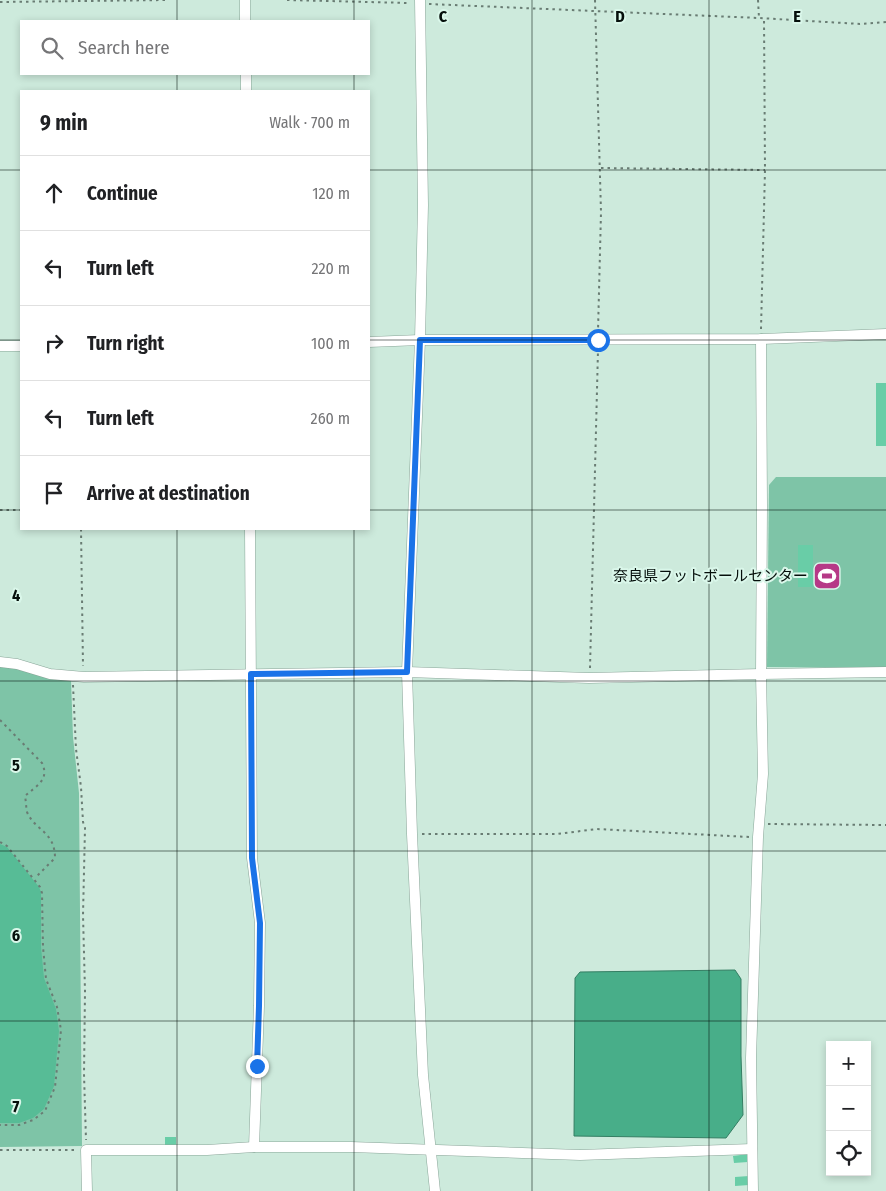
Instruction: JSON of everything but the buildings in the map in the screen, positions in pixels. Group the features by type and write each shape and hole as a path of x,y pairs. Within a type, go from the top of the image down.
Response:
{"street":[{"path":"245,0 245,20"},
{"path":"420,2 422,196 420,340 407,672 422,1075 435,1191"},
{"path":"246,75 246,90"},
{"path":"370,342 420,340 761,339 886,334"},
{"path":"753,1191 751,1058 758,824 762,774 761,339"},
{"path":"0,346 20,346"},
{"path":"250,530 252,858 260,923 254,1147"},
{"path":"0,662 17,664 50,674 78,677 407,672 589,678 886,672"},
{"path":"87,1191 86,1150 351,1147 580,1155 752,1149"}],"path":[{"path":"0,2 168,0"},
{"path":"287,0 420,2 860,24 886,22"},
{"path":"589,678 601,212 595,0"},
{"path":"758,0 759,18"},
{"path":"761,339 765,170 764,18"},
{"path":"601,168 765,170"},
{"path":"0,510 20,510"},
{"path":"0,1150 86,1150 83,915 85,828 76,749 81,530"},
{"path":"0,720 42,763 45,769 44,779 25,796 27,812 52,841 55,858 35,879"},
{"path":"758,824 886,825"},
{"path":"412,834 557,834 597,829 758,837"},
{"path":"0,842 7,846 35,879 42,893 43,947 46,978 57,1008 61,1030 56,1087 45,1111 33,1120 19,1125 0,1124"}],"shaded area":[{"name":"奈良県フットボールセンター","path":"776,477 886,477 886,668 767,667 769,485"},
{"path":"0,666 71,680 73,737 79,793 82,1146 0,1147"},
{"path":"0,844 7,847 41,892 41,947 44,978 56,1009 59,1031 54,1086 44,1109 33,1118 19,1123 0,1123"},
{"path":"735,970 741,979 743,1115 726,1138 574,1136 575,978 580,972"}],"place":[{"name":"奈良県フットボールセンター","path":"827,576"}],"route":[{"path":"257,1066 260,923 252,858 251,674 407,672 420,340 598,340"}]}
